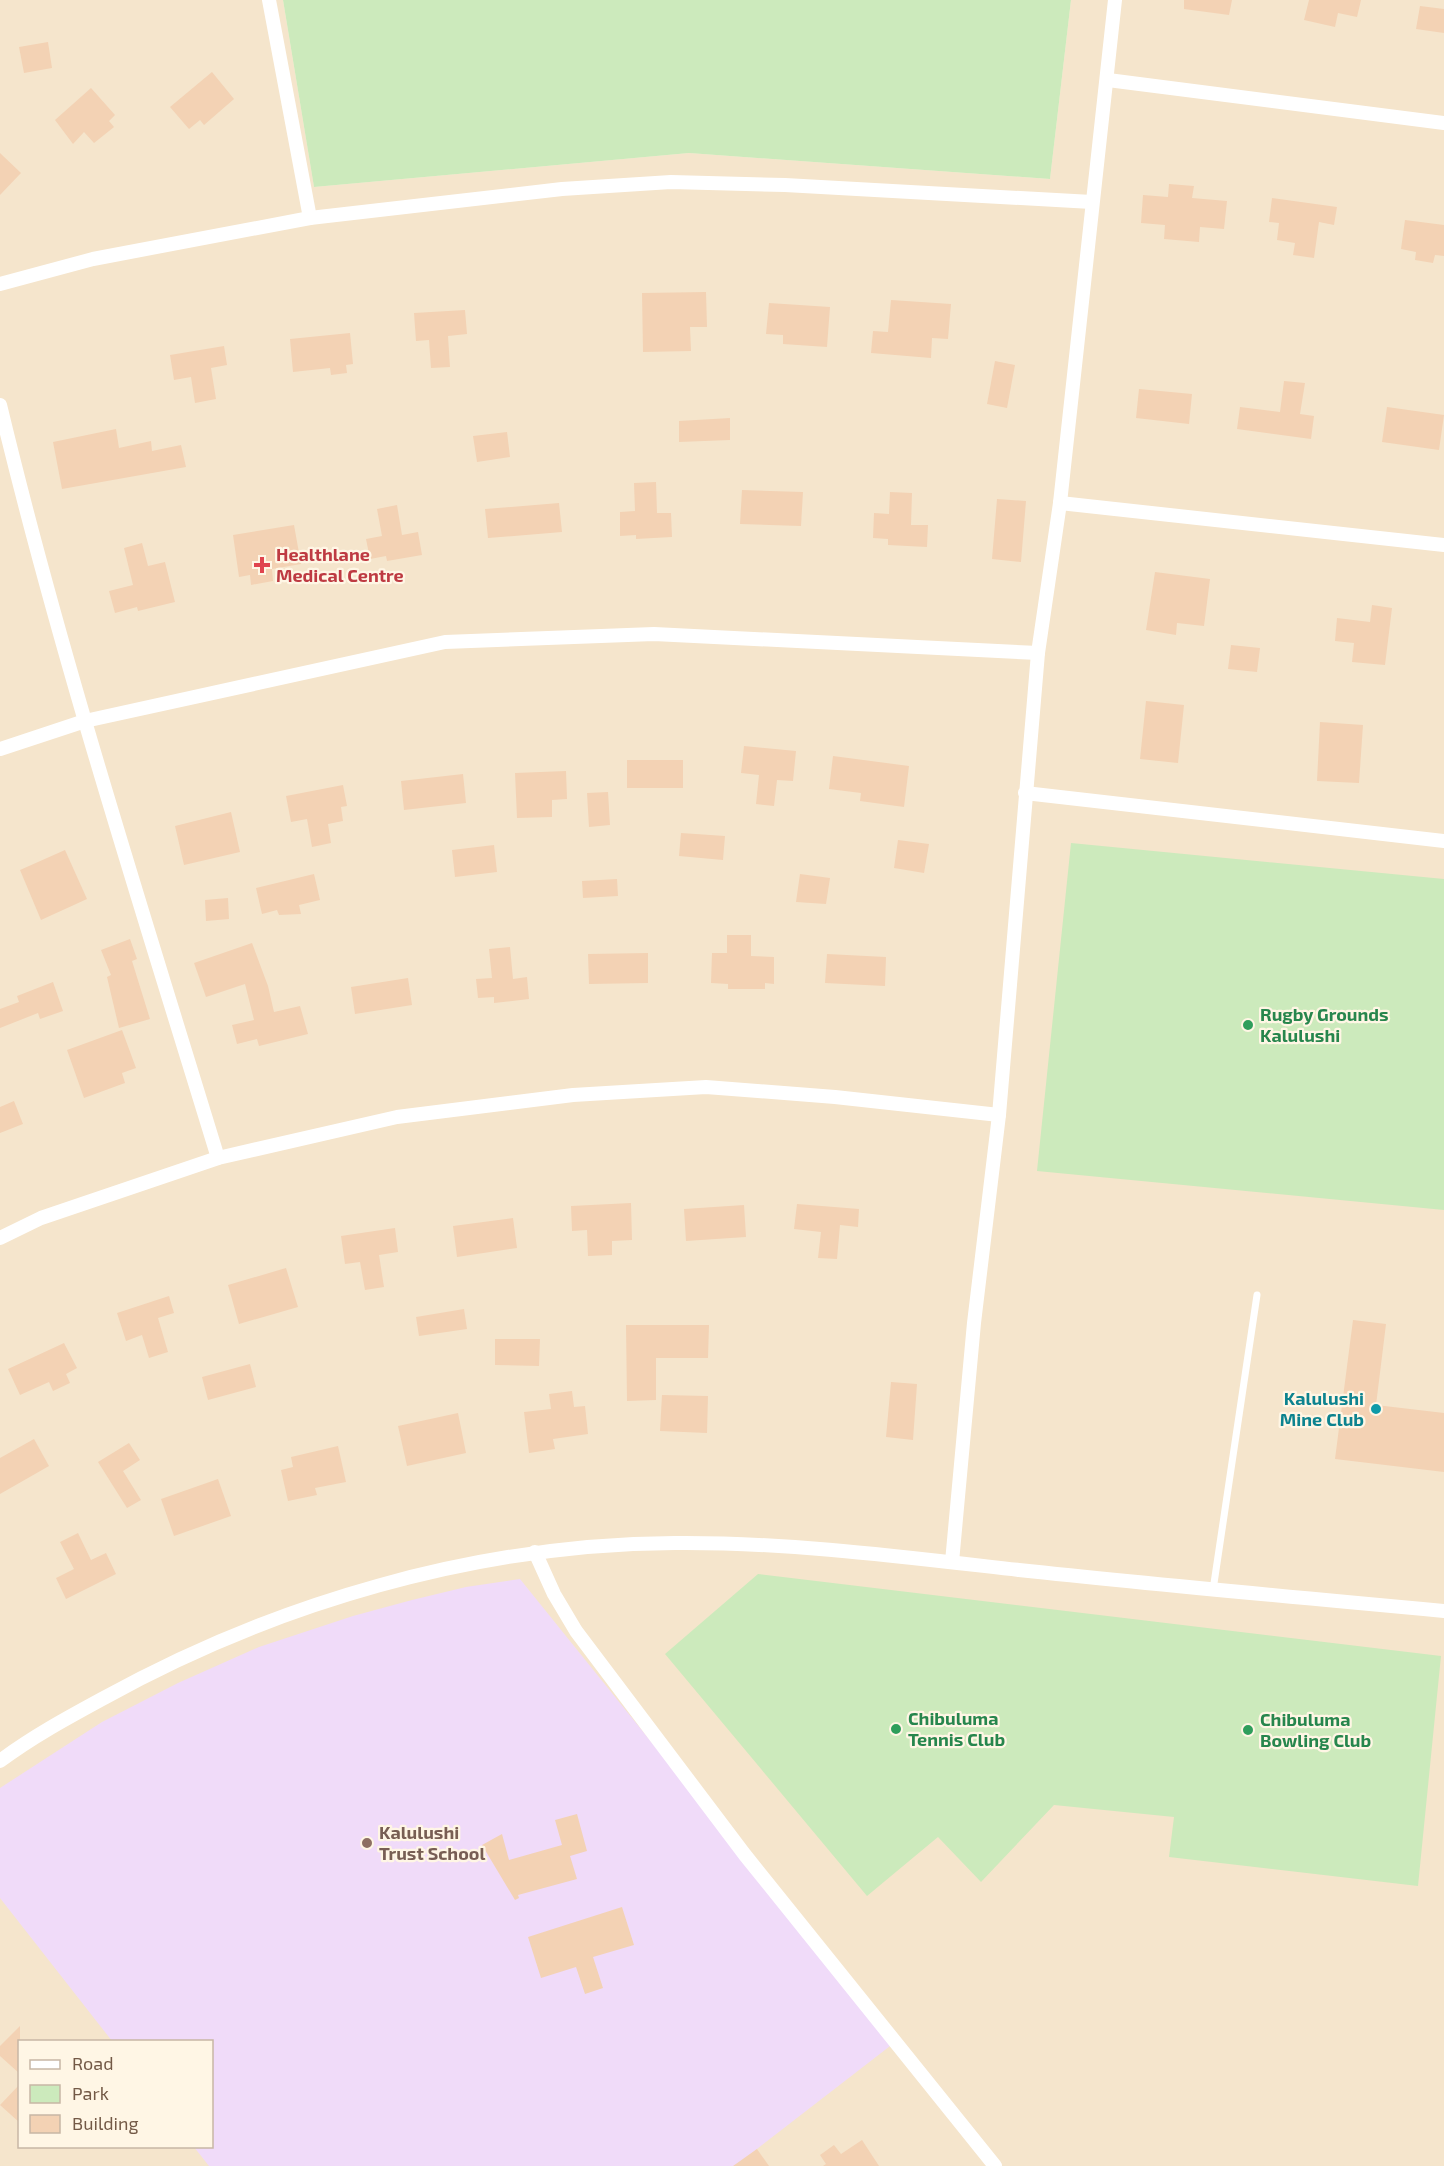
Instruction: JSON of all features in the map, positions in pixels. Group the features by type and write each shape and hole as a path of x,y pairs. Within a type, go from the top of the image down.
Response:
{"street":[{"path":"269,0 310,218"},
{"path":"952,1562 974,1323 999,1115 1038,653 1060,503 1115,0"},
{"path":"1108,80 1444,123"},
{"path":"0,284 93,259 310,218 562,189 671,182 785,185 1092,202"},
{"path":"0,405 26,512 85,721 218,1158"},
{"path":"1060,503 1444,545"},
{"path":"0,749 85,721 445,642 654,634 1038,653"},
{"path":"1025,793 1444,841"},
{"path":"0,1238 41,1218 218,1158 397,1117 573,1095 706,1087 835,1097 999,1115"},
{"path":"0,1761 31,1738 126,1686 226,1637 352,1593 535,1551 674,1543 802,1547 1213,1590 1444,1611"},
{"path":"535,1551 554,1594 576,1631 745,1855 995,2166"}],"lane":[{"path":"1213,1590 1257,1295"}],"shaded area":[{"path":"0,0 283,0 314,187 689,153 1050,179 1071,0 1444,0 1444,2166 0,2166"},
{"name":"Kalulushi Trust School","path":"520,1579 894,2043 735,2166 209,2166 195,2148 213,2148 213,2040 111,2040 0,1898 0,1788 102,1722 178,1683 259,1647 353,1616 466,1587"}],"green space":[{"path":"283,0 1071,0 1050,179 689,153 314,187"},
{"name":"Rugby Grounds Kalulushi","path":"1071,843 1444,879 1444,1210 1037,1171"},
{"path":"758,1574 1441,1656 1418,1886 1169,1857 1174,1817 1054,1805 981,1882 938,1837 867,1896 665,1654"}],"building":[{"path":"1184,0 1232,0 1229,15 1184,9"},
{"path":"1309,0 1361,0 1357,17 1338,13 1335,27 1304,20"},
{"path":"1420,6 1444,9 1444,33 1416,29"},
{"path":"48,42 52,68 24,73 19,47"},
{"path":"212,72 234,99 204,125 200,120 189,129 170,107"},
{"path":"91,88 115,115 109,121 114,127 94,143 84,132 73,144 55,120"},
{"path":"0,153 21,173 0,195"},
{"path":"1169,184 1194,186 1192,198 1227,201 1224,229 1200,227 1199,242 1164,239 1165,225 1141,223 1143,195 1168,197"},
{"path":"1272,198 1337,207 1334,225 1319,222 1314,258 1293,255 1295,243 1277,240 1279,223 1269,222"},
{"path":"1405,220 1444,225 1444,256 1435,255 1433,263 1415,260 1416,252 1401,249"},
{"path":"706,292 707,327 690,327 691,351 643,352 642,293"},
{"path":"891,300 951,304 948,339 932,338 931,358 871,353 873,331 888,332"},
{"path":"769,303 830,307 827,347 783,344 783,335 766,334"},
{"path":"465,310 467,334 448,336 450,367 431,368 429,340 416,341 414,313"},
{"path":"350,333 353,364 346,365 347,373 331,375 330,368 293,372 290,339"},
{"path":"224,346 227,365 211,368 216,399 195,403 191,377 174,380 170,355"},
{"path":"995,361 1015,365 1007,408 987,404"},
{"path":"1284,381 1305,383 1300,414 1314,416 1311,439 1237,429 1240,407 1280,412"},
{"path":"1139,389 1192,394 1189,424 1136,418"},
{"path":"1387,407 1444,415 1439,450 1382,442"},
{"path":"730,418 730,440 679,442 679,421"},
{"path":"116,429 119,448 151,441 152,451 181,445 186,467 62,489 53,442"},
{"path":"507,432 510,457 477,462 473,436"},
{"path":"656,482 657,513 671,513 672,537 636,539 636,535 620,536 620,512 635,511 634,483"},
{"path":"742,490 803,492 801,526 740,524"},
{"path":"890,492 912,493 911,525 928,525 927,547 888,545 888,539 873,538 874,513 889,514"},
{"path":"997,499 1026,501 1021,562 992,559"},
{"path":"559,503 562,532 488,538 485,509"},
{"path":"397,505 402,535 418,532 422,555 387,561 386,556 370,559 366,539 382,536 377,509"},
{"path":"294,525 301,564 272,569 273,581 251,585 250,575 239,577 233,535"},
{"path":"142,543 148,566 165,562 175,602 138,611 137,607 115,613 109,591 133,585 124,548"},
{"path":"1155,572 1210,579 1204,626 1177,623 1176,635 1146,630"},
{"path":"1372,605 1392,608 1385,665 1352,662 1354,643 1335,641 1337,618 1370,622"},
{"path":"1231,645 1260,648 1257,672 1228,669"},
{"path":"1146,701 1184,705 1178,763 1140,759"},
{"path":"1320,722 1363,725 1359,783 1317,781"},
{"path":"744,746 796,751 793,781 777,780 774,806 756,804 759,775 741,773"},
{"path":"833,756 909,766 904,807 860,801 861,793 829,789"},
{"path":"627,760 683,760 683,788 627,788"},
{"path":"566,771 567,799 552,800 552,817 517,818 515,773"},
{"path":"463,774 466,803 404,810 401,781"},
{"path":"343,785 347,806 341,807 343,821 328,824 331,843 312,847 307,819 291,822 286,796"},
{"path":"608,792 610,825 589,827 587,793"},
{"path":"231,812 240,852 184,865 175,826"},
{"path":"681,833 725,836 723,860 679,856"},
{"path":"898,840 929,844 924,873 894,868"},
{"path":"494,845 497,872 455,877 452,850"},
{"path":"65,850 87,899 41,920 20,870"},
{"path":"314,874 320,900 299,905 301,914 279,915 277,910 262,914 256,888"},
{"path":"800,874 830,878 826,904 796,902"},
{"path":"617,879 618,896 583,898 582,881"},
{"path":"228,898 229,919 206,921 205,900"},
{"path":"727,935 751,935 751,956 774,957 774,984 765,983 765,989 728,989 728,984 711,983 712,953 727,953"},
{"path":"130,939 137,959 132,961 150,1019 119,1028 107,977 111,975 101,950"},
{"path":"252,943 268,986 274,1012 300,1006 308,1034 259,1046 257,1039 237,1044 232,1025 254,1020 245,984 206,997 194,963"},
{"path":"510,947 513,979 527,977 529,999 494,1003 494,997 478,998 476,979 492,978 489,949"},
{"path":"648,953 648,983 589,984 588,954"},
{"path":"827,954 886,957 885,986 825,983"},
{"path":"408,978 412,1005 355,1014 351,987"},
{"path":"53,982 63,1011 40,1019 38,1013 0,1028 0,1009 19,1002 17,996"},
{"path":"122,1030 136,1068 122,1073 125,1083 84,1098 67,1050"},
{"path":"14,1101 23,1124 0,1133 0,1107"},
{"path":"631,1203 632,1240 612,1241 612,1255 588,1256 587,1230 572,1231 571,1206"},
{"path":"797,1204 859,1209 858,1227 840,1225 837,1259 818,1258 821,1232 794,1229"},
{"path":"744,1205 746,1237 686,1241 684,1209"},
{"path":"513,1218 517,1248 457,1257 453,1226"},
{"path":"395,1228 398,1252 379,1255 384,1287 365,1290 360,1262 345,1264 341,1236"},
{"path":"286,1268 298,1307 239,1324 228,1285"},
{"path":"169,1296 174,1313 158,1318 168,1352 149,1358 142,1335 126,1341 117,1313"},
{"path":"464,1309 467,1329 419,1336 416,1317"},
{"name":"Kalulushi Mine Club","path":"1353,1320 1386,1324 1376,1405 1444,1413 1444,1472 1335,1459"},
{"path":"626,1325 709,1325 708,1358 656,1358 656,1400 627,1401"},
{"path":"495,1339 540,1339 539,1366 495,1365"},
{"path":"64,1343 77,1368 66,1374 70,1383 53,1391 49,1382 20,1395 8,1369"},
{"path":"250,1364 256,1387 208,1400 202,1377"},
{"path":"891,1382 917,1384 913,1440 886,1437"},
{"path":"572,1391 574,1407 585,1406 588,1434 553,1439 555,1449 529,1453 524,1412 551,1409 549,1394"},
{"path":"662,1395 708,1396 707,1433 660,1431"},
{"path":"458,1413 466,1453 407,1466 398,1426"},
{"path":"34,1439 49,1466 0,1494 0,1458"},
{"path":"129,1443 140,1460 123,1471 141,1500 127,1508 98,1462"},
{"path":"338,1446 346,1482 315,1488 317,1495 288,1501 281,1470 293,1467 291,1457"},
{"path":"218,1479 231,1516 174,1536 161,1499"},
{"path":"78,1533 91,1560 106,1553 116,1574 66,1599 56,1578 74,1569 60,1542"},
{"path":"577,1814 587,1851 570,1856 577,1879 518,1895 519,1898 515,1900 482,1845 502,1834 509,1860 562,1845 555,1820"},
{"path":"622,1907 634,1945 593,1957 603,1988 585,1994 576,1967 541,1978 528,1937"},
{"path":"20,2026 18,2072 0,2056 0,2046"},
{"path":"18,2086 18,2121 0,2105"},
{"path":"862,2140 879,2166 823,2166 826,2164 820,2155 834,2145 841,2154"},
{"path":"757,2149 769,2166 733,2166"}],"place":[{"name":"Healthlane Medical Centre","path":"262,565"},
{"name":"Rugby Grounds Kalulushi","path":"1248,1025"},
{"name":"Kalulushi Mine Club","path":"1376,1409"},
{"name":"Chibuluma Tennis Club","path":"896,1729"},
{"name":"Chibuluma Bowling Club","path":"1248,1730"},
{"name":"Kalulushi Trust School","path":"367,1843"}]}
